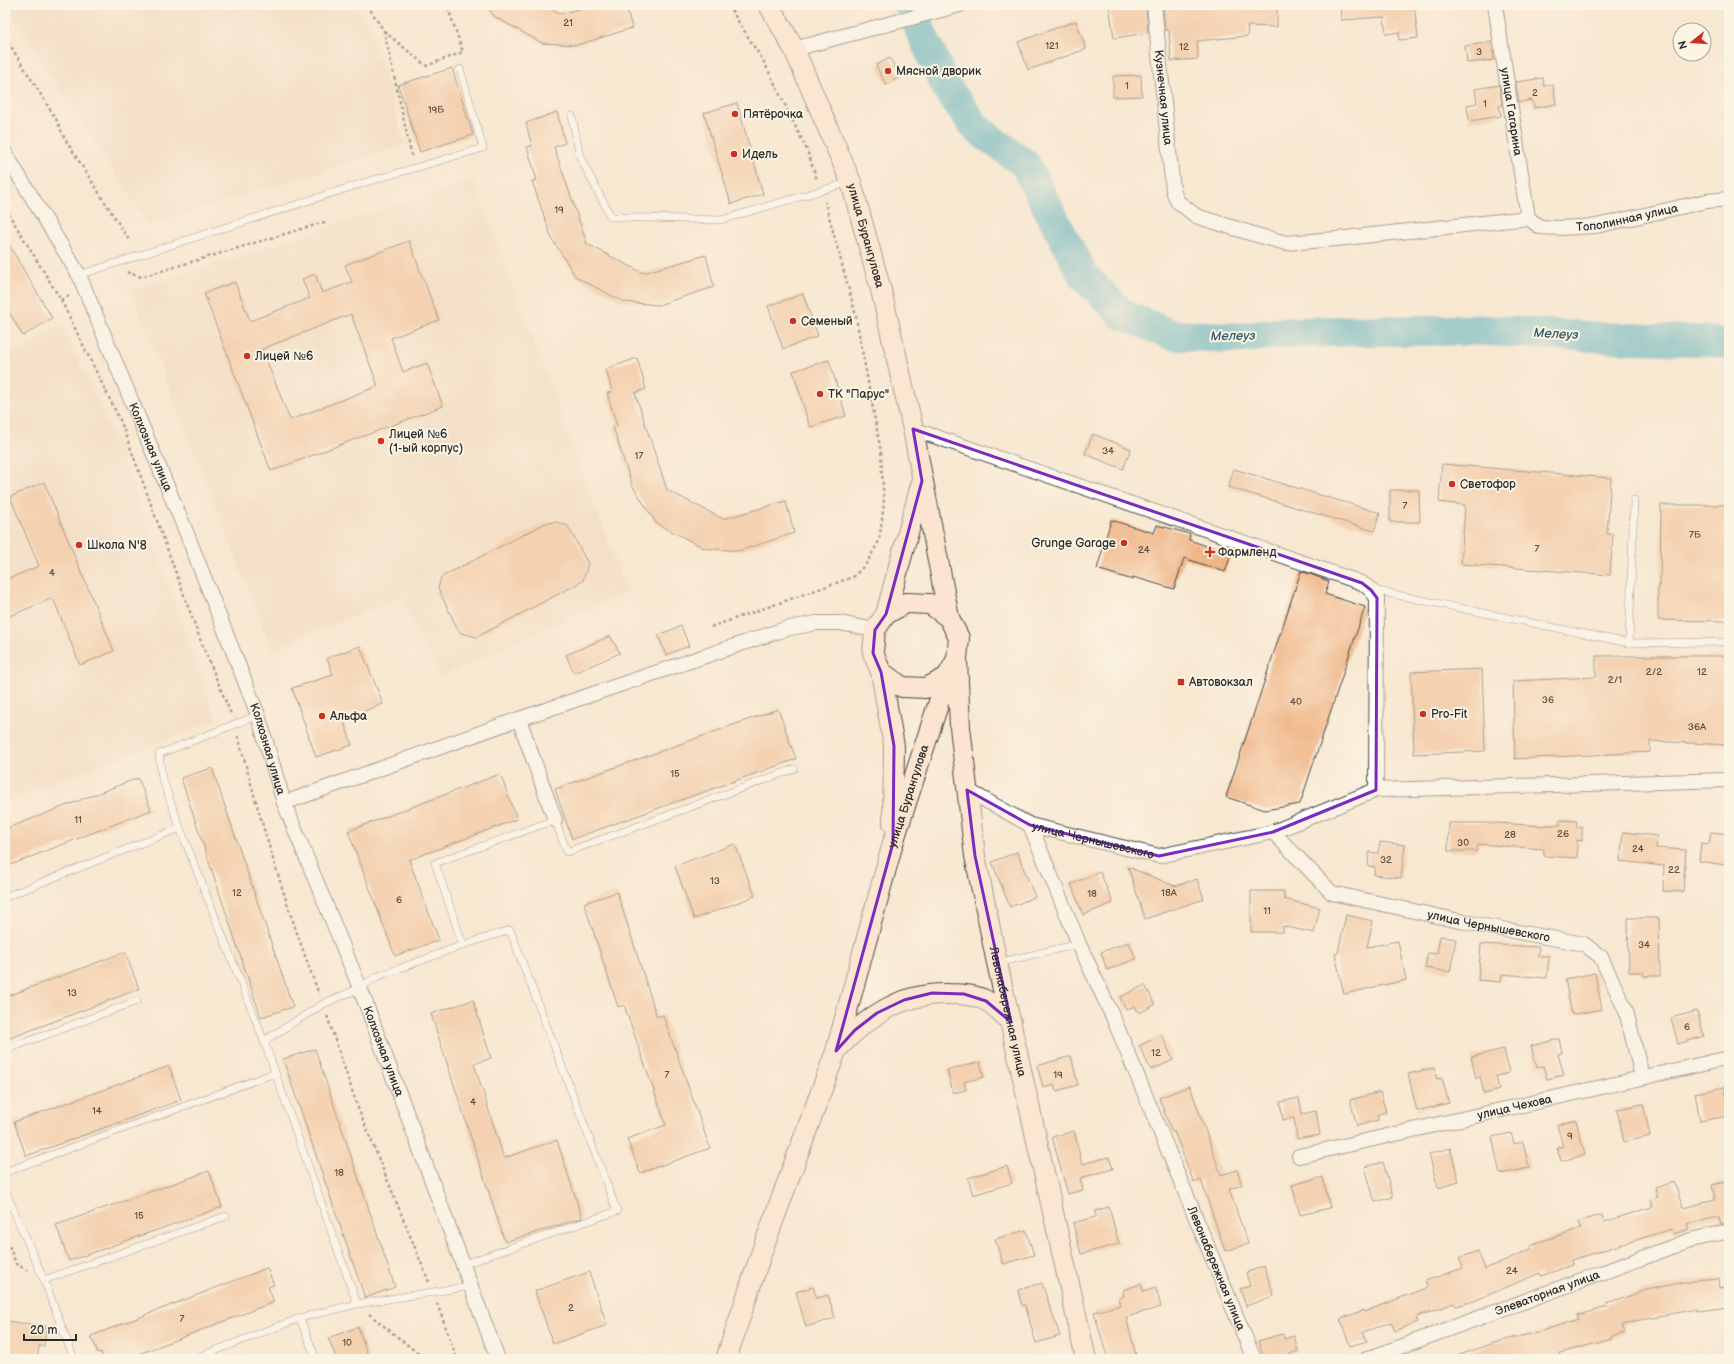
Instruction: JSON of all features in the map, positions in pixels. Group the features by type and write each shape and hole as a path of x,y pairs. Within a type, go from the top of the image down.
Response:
{"main road":[{"name":"улица Бурангулова","path":"768,5 794,49 850,182 881,290 913,429 950,618 959,638 957,659 947,677 893,843"},
{"name":"улица Бурангулова","path":"893,843 894,746 881,672 873,653 875,630 886,614 922,481"},
{"name":"улица Бурангулова","path":"886,614 906,603 930,604 950,618"},
{"name":"Левонабережная улица","path":"957,659 960,728 975,856 997,963 1086,1359"},
{"path":"881,672 902,687 926,688 947,677"},
{"path":"726,1359 762,1251 836,1051 893,843"},
{"path":"836,1051 855,1030 877,1013 904,1000 932,993 964,994 986,1000 1011,1022"}],"street":[{"path":"794,49 960,5"},
{"name":"Кузнечная улица","path":"1154,5 1173,190 1177,201 1196,216 1286,243 1528,218"},
{"name":"улица Гагарина","path":"1495,5 1528,218"},
{"name":"Колхозная улица","path":"5,154 79,275 187,534 258,714 284,803 360,988 464,1264 498,1359"},
{"name":"Тополинная улица","path":"1528,218 1540,226 1560,228 1596,226 1707,201 1729,199"},
{"path":"913,429 1362,583 1371,590 1377,598 1376,790"},
{"path":"284,803 519,719 785,629 817,623 840,623 875,630"},
{"path":"519,719 555,820"},
{"name":"улица Чернышевского","path":"967,790 1030,825 1159,856 1273,832 1376,790 1729,780"},
{"name":"Левонабережная улица","path":"1030,825 1078,944 1113,1018 1254,1359"},
{"name":"улица Чернышевского","path":"1273,832 1332,893 1464,922 1584,944 1601,957 1626,1012 1642,1076"},
{"name":"улица Чехова","path":"1299,1156 1642,1076 1729,1058"},
{"name":"Элеваторная улица","path":"1367,1359 1691,1240 1729,1231"}],"lane":[{"path":"79,275 415,167 483,148 460,69"},
{"path":"572,116 580,157 611,217 721,220 850,182"},
{"path":"1629,643 1634,500"},
{"path":"1371,590 1629,643 1729,642"},
{"path":"258,714 159,754 162,778 180,828 264,1041 357,1304"},
{"path":"463,945 436,863 555,820 567,852 794,769"},
{"path":"5,897 180,828"},
{"path":"264,1041 323,1004 360,988 376,977 463,945 510,930 617,1211 464,1264"},
{"path":"997,963 1078,944"},
{"path":"5,1050 137,1001"},
{"path":"5,1172 275,1074"},
{"path":"5,1190 44,1280 74,1359"},
{"path":"44,1280 226,1216"},
{"path":"193,1359 300,1318 357,1304 471,1286"},
{"path":"300,1318 316,1359"}],"path":[{"path":"367,5 384,31 426,66 463,52 447,5"},
{"path":"711,627 853,577 866,564 879,541 884,504 881,452 854,312 821,191 807,150 765,64 728,5"},
{"path":"384,31 415,167"},
{"path":"5,37 56,119 65,139 129,240"},
{"path":"5,208 61,300 121,422 200,639 235,723 258,812 280,881 358,1108 433,1291 457,1359"},
{"path":"126,272 141,277 328,221"},
{"path":"61,300 73,294"},
{"path":"5,1235 16,1264 44,1280"},
{"path":"357,1304 425,1359"}],"highlighted area":[{"path":"913,429 1362,583 1371,590 1377,598 1376,790 1273,832 1159,856 1030,825 967,790 975,856 1011,1022 986,1001 964,994 932,993 904,1000 877,1013 855,1030 836,1051 893,843 894,746 881,672 873,653 875,630 886,614 922,481"}],"shaded area":[{"path":"5,5 356,5 370,26 405,145 149,225"},
{"name":"Лицей №6 (1-ый корпус)","path":"474,180 627,592 440,677 402,597 272,650 131,291"},
{"name":"Школа N'8","path":"61,324 119,449 217,720 5,803 5,356"}],"building":[{"path":"486,5 545,5 561,14 592,5 626,5 632,28 577,45 542,43 495,17"},
{"path":"1109,5 1146,5 1148,33 1114,38"},
{"path":"1163,5 1277,5 1277,27 1247,26 1248,36 1197,41 1198,59 1171,61 1169,30 1165,30"},
{"path":"1340,5 1414,5 1418,38 1399,40 1399,32 1386,34 1384,17 1341,20"},
{"path":"1076,21 1086,49 1028,70 1018,42"},
{"path":"1492,42 1494,60 1467,63 1465,46"},
{"name":"Мясной дворик","path":"890,58 900,77 886,85 876,65"},
{"path":"452,68 473,135 420,152 398,85"},
{"path":"1141,75 1142,96 1113,97 1113,76"},
{"path":"1543,78 1544,86 1553,85 1556,104 1534,108 1532,100 1519,102 1516,82"},
{"path":"1499,85 1502,105 1499,106 1501,116 1469,121 1467,105 1477,103 1475,89"},
{"name":"Идель","path":"737,103 763,194 731,204 704,113"},
{"path":"557,112 565,143 554,147 587,244 643,273 706,255 714,287 658,305 624,302 576,277 552,239 532,181 537,180 527,147 532,146 526,123"},
{"path":"5,238 52,318 23,336 5,305"},
{"name":"Лицей №6","path":"409,241 439,320 391,338 403,372 427,363 443,406 271,471 204,293 235,282 250,321 310,298 302,279 315,274 322,293 352,282 345,265","holes":["351,314 378,386 290,420 262,349"]},
{"name":"Семеный","path":"803,294 818,336 783,349 768,306"},
{"path":"637,358 646,389 635,393 667,490 723,519 786,501 794,533 739,551 704,548 656,523 632,485 613,427 617,426 607,393 612,392 606,369"},
{"name":"ТК \"Парус\"","path":"829,360 846,416 810,427 793,371"},
{"path":"1093,434 1131,449 1123,469 1085,454"},
{"path":"1442,464 1611,478 1607,534 1613,534 1610,575 1461,564 1465,505 1439,502"},
{"path":"1234,469 1380,513 1374,531 1228,487"},
{"path":"44,482 114,651 80,665 53,598 5,618 5,580 39,566 10,497"},
{"path":"1390,490 1419,490 1420,522 1390,522"},
{"path":"1661,505 1729,505 1729,621 1658,620"},
{"path":"1111,520 1154,533 1157,525 1190,534 1189,540 1231,554 1225,572 1184,558 1174,589 1133,577 1133,580 1097,569"},
{"path":"556,522 568,526 588,564 583,581 477,637 461,633 457,628 438,588 441,577 546,523"},
{"path":"1301,571 1329,581 1325,594 1365,607 1300,804 1265,810 1226,797"},
{"path":"681,626 689,646 666,655 658,635"},
{"path":"610,636 620,653 574,673 566,655"},
{"path":"360,646 383,704 343,719 352,745 316,757 292,688 333,675 327,658"},
{"path":"1596,656 1729,656 1729,745 1650,741 1650,752 1515,759 1513,681 1596,677"},
{"path":"1482,669 1485,751 1414,754 1411,672"},
{"path":"778,709 796,759 572,839 555,789"},
{"path":"212,768 293,1007 261,1017 181,778"},
{"path":"500,774 517,819 409,860 439,940 395,956 348,831"},
{"path":"138,778 151,810 5,867 5,829"},
{"path":"1560,820 1577,821 1576,827 1582,827 1582,841 1577,840 1577,858 1544,856 1544,849 1478,844 1477,851 1448,851 1449,823 1497,823 1545,826 1560,825"},
{"path":"1623,832 1657,836 1656,848 1686,850 1683,892 1663,891 1664,866 1620,861"},
{"path":"1711,832 1729,834 1725,865 1699,861 1701,843 1709,844"},
{"path":"1380,842 1405,845 1401,878 1374,875 1375,867 1368,866 1369,852 1378,853"},
{"path":"735,844 755,896 694,919 675,866"},
{"path":"1017,852 1035,897 1010,907 992,862"},
{"path":"1128,867 1175,886 1197,879 1204,899 1145,919"},
{"path":"1100,872 1113,903 1083,915 1071,884"},
{"path":"1251,891 1284,891 1284,899 1320,908 1314,933 1283,926 1283,932 1251,932"},
{"path":"617,892 657,1017 663,1015 710,1148 640,1173 627,1139 666,1125 624,1005 618,1007 584,903"},
{"path":"1346,915 1373,921 1367,947 1398,941 1406,980 1344,994 1335,954 1338,953"},
{"path":"1628,918 1659,918 1660,976 1643,976 1643,972 1629,972"},
{"path":"1440,936 1456,939 1450,972 1425,968 1428,953 1437,954"},
{"path":"1129,942 1136,959 1107,970 1101,952"},
{"path":"1481,944 1539,947 1538,956 1549,956 1547,978 1502,974 1501,982 1478,980"},
{"path":"125,952 139,989 5,1040 5,997"},
{"path":"1595,973 1602,1009 1572,1015 1565,979"},
{"path":"1145,985 1155,1005 1139,1013 1135,1006 1126,1010 1120,997"},
{"path":"473,1000 491,1058 474,1064 504,1158 557,1140 582,1218 505,1242 431,1014"},
{"path":"1697,1011 1704,1036 1678,1044 1671,1018"},
{"path":"1162,1035 1173,1060 1151,1070 1139,1046"},
{"path":"1559,1039 1562,1053 1558,1054 1564,1075 1547,1079 1543,1066 1537,1068 1531,1046"},
{"path":"315,1049 395,1287 365,1298 283,1059"},
{"path":"1504,1049 1509,1073 1496,1076 1499,1090 1484,1094 1480,1076 1476,1079 1471,1057"},
{"path":"1071,1056 1078,1085 1056,1091 1054,1084 1043,1087 1037,1066"},
{"path":"980,1062 984,1077 964,1082 966,1090 953,1093 947,1070"},
{"path":"169,1066 181,1100 26,1156 14,1122"},
{"path":"1434,1068 1437,1079 1442,1078 1449,1103 1417,1111 1408,1074"},
{"path":"1190,1086 1221,1175 1237,1170 1242,1185 1229,1189 1248,1244 1225,1251 1201,1180 1194,1183 1174,1131 1172,1132 1159,1098"},
{"path":"1725,1087 1729,1116 1700,1121 1695,1093"},
{"path":"1380,1092 1386,1112 1377,1115 1378,1120 1357,1126 1350,1100"},
{"path":"1299,1098 1302,1114 1316,1111 1320,1135 1297,1139 1294,1118 1283,1120 1280,1102"},
{"path":"1643,1104 1650,1136 1624,1142 1617,1109"},
{"path":"1576,1120 1585,1155 1561,1161 1557,1148 1563,1146 1557,1125"},
{"path":"1074,1131 1082,1164 1109,1157 1113,1169 1080,1178 1083,1190 1068,1194 1052,1137"},
{"path":"1511,1133 1514,1144 1523,1142 1529,1168 1500,1174 1492,1137"},
{"path":"1450,1148 1459,1182 1438,1188 1429,1154"},
{"path":"1383,1162 1393,1197 1375,1202 1365,1167"},
{"path":"1007,1166 1012,1183 973,1195 968,1178"},
{"path":"209,1171 222,1207 69,1261 56,1225"},
{"path":"1323,1177 1330,1208 1300,1215 1292,1185"},
{"path":"1674,1182 1683,1208 1715,1200 1712,1185 1725,1182 1729,1197 1729,1223 1721,1224 1719,1217 1687,1224 1689,1229 1674,1234 1672,1229 1571,1260 1572,1265 1541,1276 1540,1273 1474,1301 1456,1306 1454,1303 1416,1317 1418,1322 1395,1331 1391,1322 1363,1332 1367,1341 1350,1346 1340,1319 1364,1310 1364,1312 1428,1287 1425,1281 1463,1268 1459,1258 1478,1251 1485,1269 1531,1249 1530,1245 1581,1228 1579,1221 1602,1215 1604,1222 1652,1207 1650,1200 1658,1197 1655,1188"},
{"path":"1109,1207 1119,1244 1081,1254 1073,1223 1096,1217 1095,1211"},
{"path":"1026,1230 1034,1255 1003,1264 995,1239"},
{"path":"1264,1266 1274,1296 1246,1306 1240,1289 1250,1286 1246,1273"},
{"path":"267,1268 274,1285 268,1287 274,1302 126,1359 104,1359 101,1352 98,1353 91,1336"},
{"path":"589,1272 607,1325 553,1344 535,1291"},
{"path":"1719,1278 1720,1289 1729,1288 1729,1307 1697,1311 1697,1309 1647,1318 1622,1325 1625,1333 1611,1337 1612,1339 1560,1353 1562,1359 1454,1359 1454,1357 1493,1343 1542,1331 1578,1319 1577,1315 1608,1307 1607,1304 1646,1290 1694,1280"},
{"path":"1042,1283 1060,1336 1036,1343 1025,1305 1022,1306 1018,1290"},
{"path":"1141,1284 1143,1292 1156,1288 1161,1307 1126,1317 1137,1359 1108,1359 1094,1312 1121,1305 1119,1298 1124,1296 1123,1290"},
{"path":"813,1287 817,1298 828,1295 835,1318 806,1327 796,1292"},
{"path":"5,1321 46,1326 44,1346 39,1346 37,1359 5,1356"},
{"path":"358,1327 369,1359 337,1359 328,1338"},
{"path":"1283,1334 1284,1339 1294,1336 1298,1351 1290,1354 1291,1359 1264,1359 1258,1341"}],"waterway":[{"name":"Мелеуз","path":"909,5 946,87 977,129 1025,164 1083,275 1122,314 1172,335 1241,338 1283,333 1480,330 1612,338 1709,341 1729,344"}],"place":[{"name":"Мясной дворик","path":"888,71"},
{"name":"Пятёрочка","path":"735,114"},
{"name":"Идель","path":"734,154"},
{"name":"Семеный","path":"793,321"},
{"name":"Лицей №6","path":"247,356"},
{"name":"ТК \"Парус\"","path":"820,394"},
{"name":"Лицей №6 (1-ый корпус)","path":"381,441"},
{"name":"Светофор","path":"1452,484"},
{"name":"Grunge Garage","path":"1124,543"},
{"name":"Школа N'8","path":"79,545"},
{"name":"Фармленд","path":"1210,552"},
{"name":"Автовокзал","path":"1181,682"},
{"name":"Pro-Fit","path":"1423,714"},
{"name":"Альфа","path":"322,716"}]}
